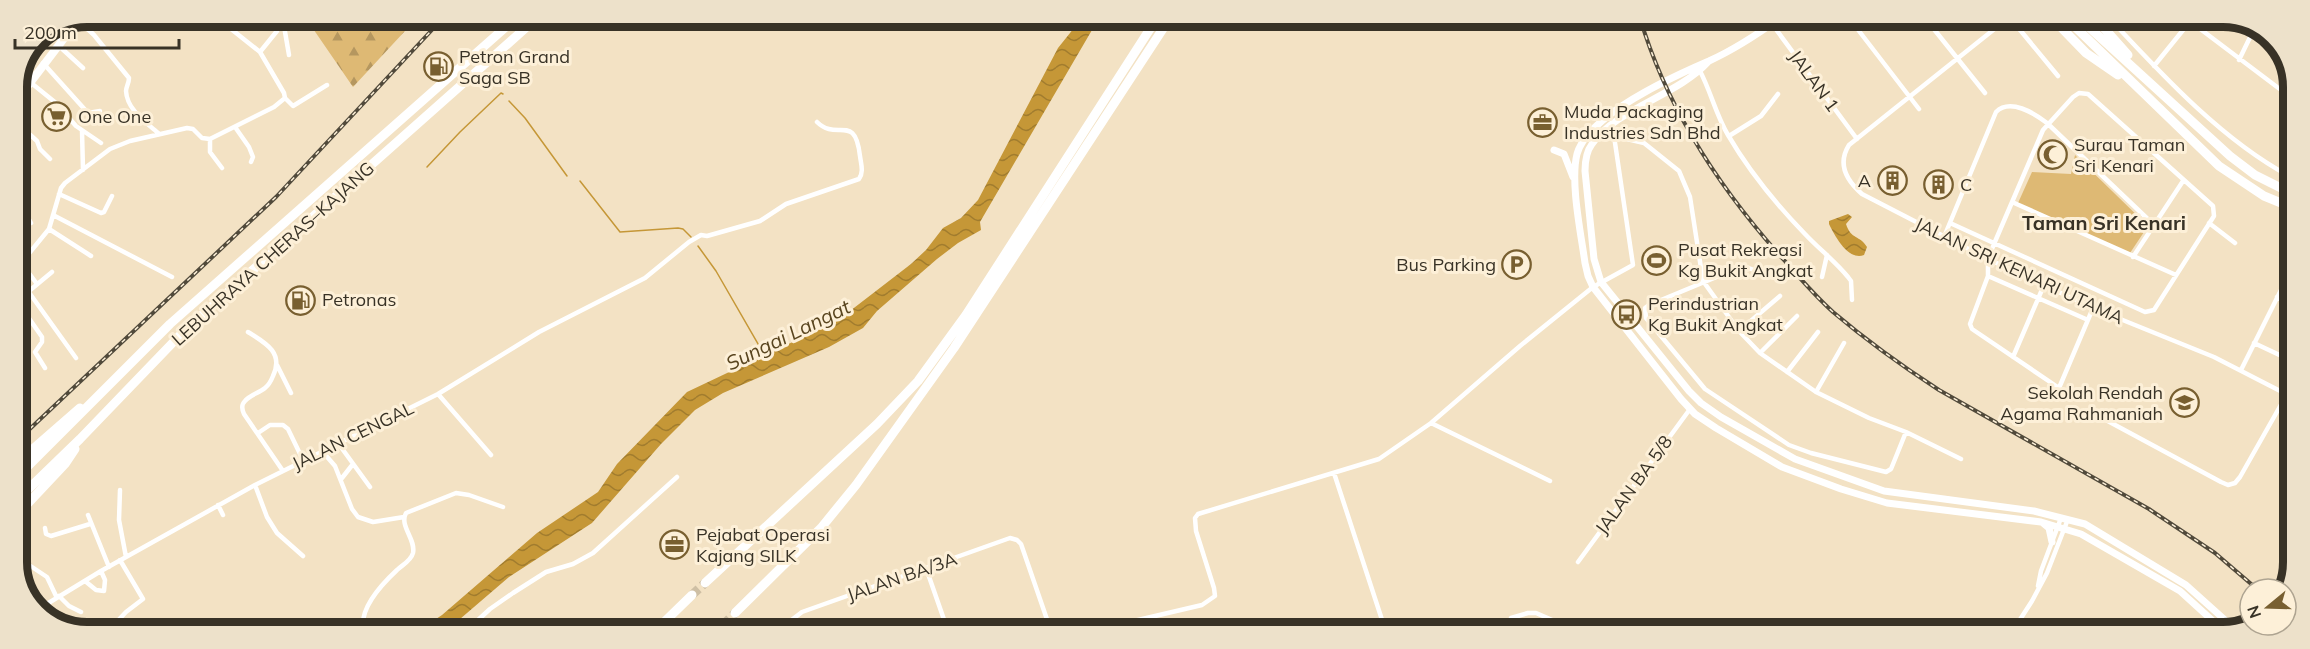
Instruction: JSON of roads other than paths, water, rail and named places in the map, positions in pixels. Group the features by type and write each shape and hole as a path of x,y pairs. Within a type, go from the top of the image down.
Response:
{"highway":[{"name":"LEBUHRAYA CHERAS–KAJANG","path":"27,468 170,324 506,27"},
{"name":"LEBUHRAYA CHERAS–KAJANG","path":"27,490 184,331 527,27"},
{"path":"705,583 877,424 918,381 966,315 1151,27"},
{"path":"735,613 821,528 856,485 954,348 1164,27"},
{"path":"2061,27 2086,53 2135,86"},
{"path":"2080,27 2135,86 2225,171 2264,196 2283,204"},
{"path":"2082,27 2166,96 2230,156 2255,175 2283,189"},
{"path":"2103,27 2166,96"},
{"path":"27,454 66,418 102,392"},
{"path":"27,504 64,464 80,439"},
{"path":"664,622 692,595"}],"main road":[{"path":"27,86 70,30"}],"street":[{"path":"86,27 129,78 126,90 129,103 136,113 158,133"},
{"path":"229,27 260,52 285,98 293,106 327,85"},
{"path":"277,27 277,31"},
{"path":"260,52 283,27"},
{"path":"284,27 289,55"},
{"path":"1767,27 1710,61 1674,77 1641,96 1599,123 1586,136 1578,152 1575,182 1585,263 1593,287 1690,409 1716,428 1782,467 1840,489 1887,503 2041,522 2081,534 2180,591 2214,622"},
{"name":"JALAN 1","path":"1774,27 1857,139"},
{"path":"1856,27 1918,108"},
{"path":"1932,27 1985,93"},
{"path":"1857,139 1957,57 1998,27"},
{"path":"2016,27 2058,76"},
{"path":"2119,27 2154,66 2251,154 2283,172"},
{"path":"2154,66 2185,27"},
{"path":"2199,27 2239,60 2283,92"},
{"path":"2239,60 2251,34"},
{"path":"54,37 83,68"},
{"path":"1710,61 1700,71 1605,130 1590,146 1585,158 1594,260 1601,282 1701,403 1795,459 1884,492 2034,511 2085,524 2186,585 2227,622"},
{"path":"43,63 88,114 100,111"},
{"path":"1700,71 1712,94 1719,119 1729,136 1765,189 1804,234 1848,276 1851,281 1852,300"},
{"path":"30,82 56,103 82,131 100,143"},
{"path":"1950,223 1994,244 2145,312 2154,310 2214,216 2213,206 2088,94 2079,93 2073,97 2047,123 2012,202 1994,244 1988,259 1988,276 1970,324 1972,330 2060,388 2093,308"},
{"path":"1729,136 1761,116 1778,94"},
{"path":"27,256 49,229 59,194 65,183 116,145 158,133 187,128 193,129 202,138 210,139 282,102 285,98"},
{"path":"1944,237 1995,112 2011,106 2034,114 2047,123 2154,225"},
{"name":"JALAN CENGAL","path":"44,605 218,505 303,460 438,394 539,332 631,286 701,235 707,236 760,221 786,204 859,179 862,170 859,142 855,134 850,131 824,127 817,122"},
{"path":"1599,123 1614,136 1644,143 1679,171 1690,197 1703,281 1739,331 1760,353 1816,392 1961,459"},
{"path":"235,127 249,147 253,157 251,162"},
{"path":"82,131 83,170"},
{"path":"27,132 37,141 40,149 50,159"},
{"path":"1128,622 1202,604 1215,596 1196,531 1195,518 1198,514 1379,459 1393,451 1431,423 1593,287 1633,265 1614,136"},
{"path":"210,139 210,152 222,168"},
{"name":"JALAN SRI KENARI UTAMA","path":"1857,139 1849,145 1843,160 1848,179 1862,194 1988,259 2093,308 2241,369 2283,392"},
{"path":"1554,150 1564,153 1575,182"},
{"path":"2133,257 2183,181"},
{"path":"59,194 101,213 111,196"},
{"path":"2012,202 2176,275"},
{"path":"53,215 172,277"},
{"path":"27,216 31,223"},
{"path":"2209,223 2235,243"},
{"path":"49,229 91,256"},
{"path":"1822,277 1827,255"},
{"path":"1754,270 1743,266 1703,281 1646,308 1646,318 1696,380 1714,397 1789,445 1886,472 1892,469 1906,432"},
{"path":"27,269 37,284"},
{"path":"52,272 28,291 47,314 76,358"},
{"path":"1988,276 2088,320"},
{"path":"2013,357 2044,285"},
{"path":"2241,369 2283,285"},
{"path":"1739,331 1780,296"},
{"path":"2277,297 2283,300"},
{"path":"27,315 42,337 42,342 35,352 45,368"},
{"path":"1760,353 1797,316"},
{"path":"248,332 270,347 277,358 277,365 267,387 246,399 242,404 244,414 283,471"},
{"path":"1787,372 1818,332"},
{"path":"1655,349 1664,342"},
{"path":"1816,392 1844,343"},
{"path":"2254,343 2283,357"},
{"path":"277,365 291,393"},
{"path":"438,394 491,455"},
{"path":"2104,419 2228,485 2235,483 2240,477 2283,405"},
{"name":"JALAN BA 5/8","path":"1578,562 1690,409"},
{"path":"1431,423 1550,481"},
{"path":"258,433 270,425 283,425 288,429 303,460"},
{"path":"338,443 370,486"},
{"path":"322,451 332,461 342,478 352,509 362,519 379,521 404,517 410,510 456,493 503,507"},
{"path":"342,478 353,464"},
{"path":"1334,473 1383,622"},
{"path":"476,622 513,592 546,572 573,564 593,553 677,477"},
{"path":"255,485 267,516 277,533 303,556"},
{"path":"120,490 119,520 126,557"},
{"path":"218,505 223,515"},
{"path":"88,515 109,567"},
{"path":"364,622 364,616 376,594 407,562 413,552 404,517"},
{"path":"2018,622 2047,573 2065,518"},
{"path":"2041,522 2049,528 2052,542"},
{"path":"45,528 46,534 51,536 90,524"},
{"path":"2037,592 2041,571 2052,542 2061,528"},
{"name":"JALAN BA/3A","path":"789,622 802,612 1010,538 1021,544 1048,622"},
{"path":"117,622 143,599 120,560"},
{"path":"29,565 46,577 58,597 81,612"},
{"path":"926,568 945,622"},
{"path":"85,581 96,590 104,591 105,580 101,571"},
{"path":"1509,622 1511,618 1528,613 1536,613 1557,622"}],"water":[{"path":"1075,27 1094,27 980,222 981,230 958,243 937,259 877,311 863,328 829,347 723,393 695,410 661,444 592,523 509,577 456,622 432,622 537,533 598,492 617,464 687,392 837,321 911,264 926,250 943,228 961,218 978,200 1058,48"},
{"path":"1848,214 1852,217 1846,224 1848,229 1867,247 1864,255 1858,256 1847,251 1838,241 1829,224 1829,221"}],"waterway":[{"path":"427,167 460,132 501,93 503,94"},
{"path":"509,101 525,118 567,176"},
{"path":"580,181 620,232 678,228 683,229 691,237"},
{"name":"Sungai Langat","path":"698,246 716,271 765,356"}],"tunnel":[{"path":"692,595 705,583"},
{"path":"726,622 735,613"}],"railway":[{"path":"27,432 276,197 435,27"},
{"path":"1643,27 1651,52 1680,116 1717,176 1760,232 1826,306 1871,343 1939,390 2149,509 2215,553 2243,577"}],"place":[{"name":"Petron Grand Saga SB","path":"438,67"},
{"name":"One One","path":"57,117"},
{"name":"Muda Packaging Industries Sdn Bhd","path":"1543,122"},
{"name":"Surau Taman Sri Kenari","path":"2053,155"},
{"name":"A","path":"1892,181"},
{"name":"C","path":"1939,185"},
{"name":"Pusat Rekreasi Kg Bukit Angkat","path":"1657,260"},
{"name":"Bus Parking","path":"1517,265"},
{"name":"Petronas","path":"301,300"},
{"name":"Perindustrian Kg Bukit Angkat","path":"1627,314"},
{"name":"Sekolah Rendah Agama Rahmaniah","path":"2184,403"},
{"name":"Pejabat Operasi Kajang SILK","path":"675,545"}],"district":[{"name":"Taman Sri Kenari","path":"2104,223"}]}
